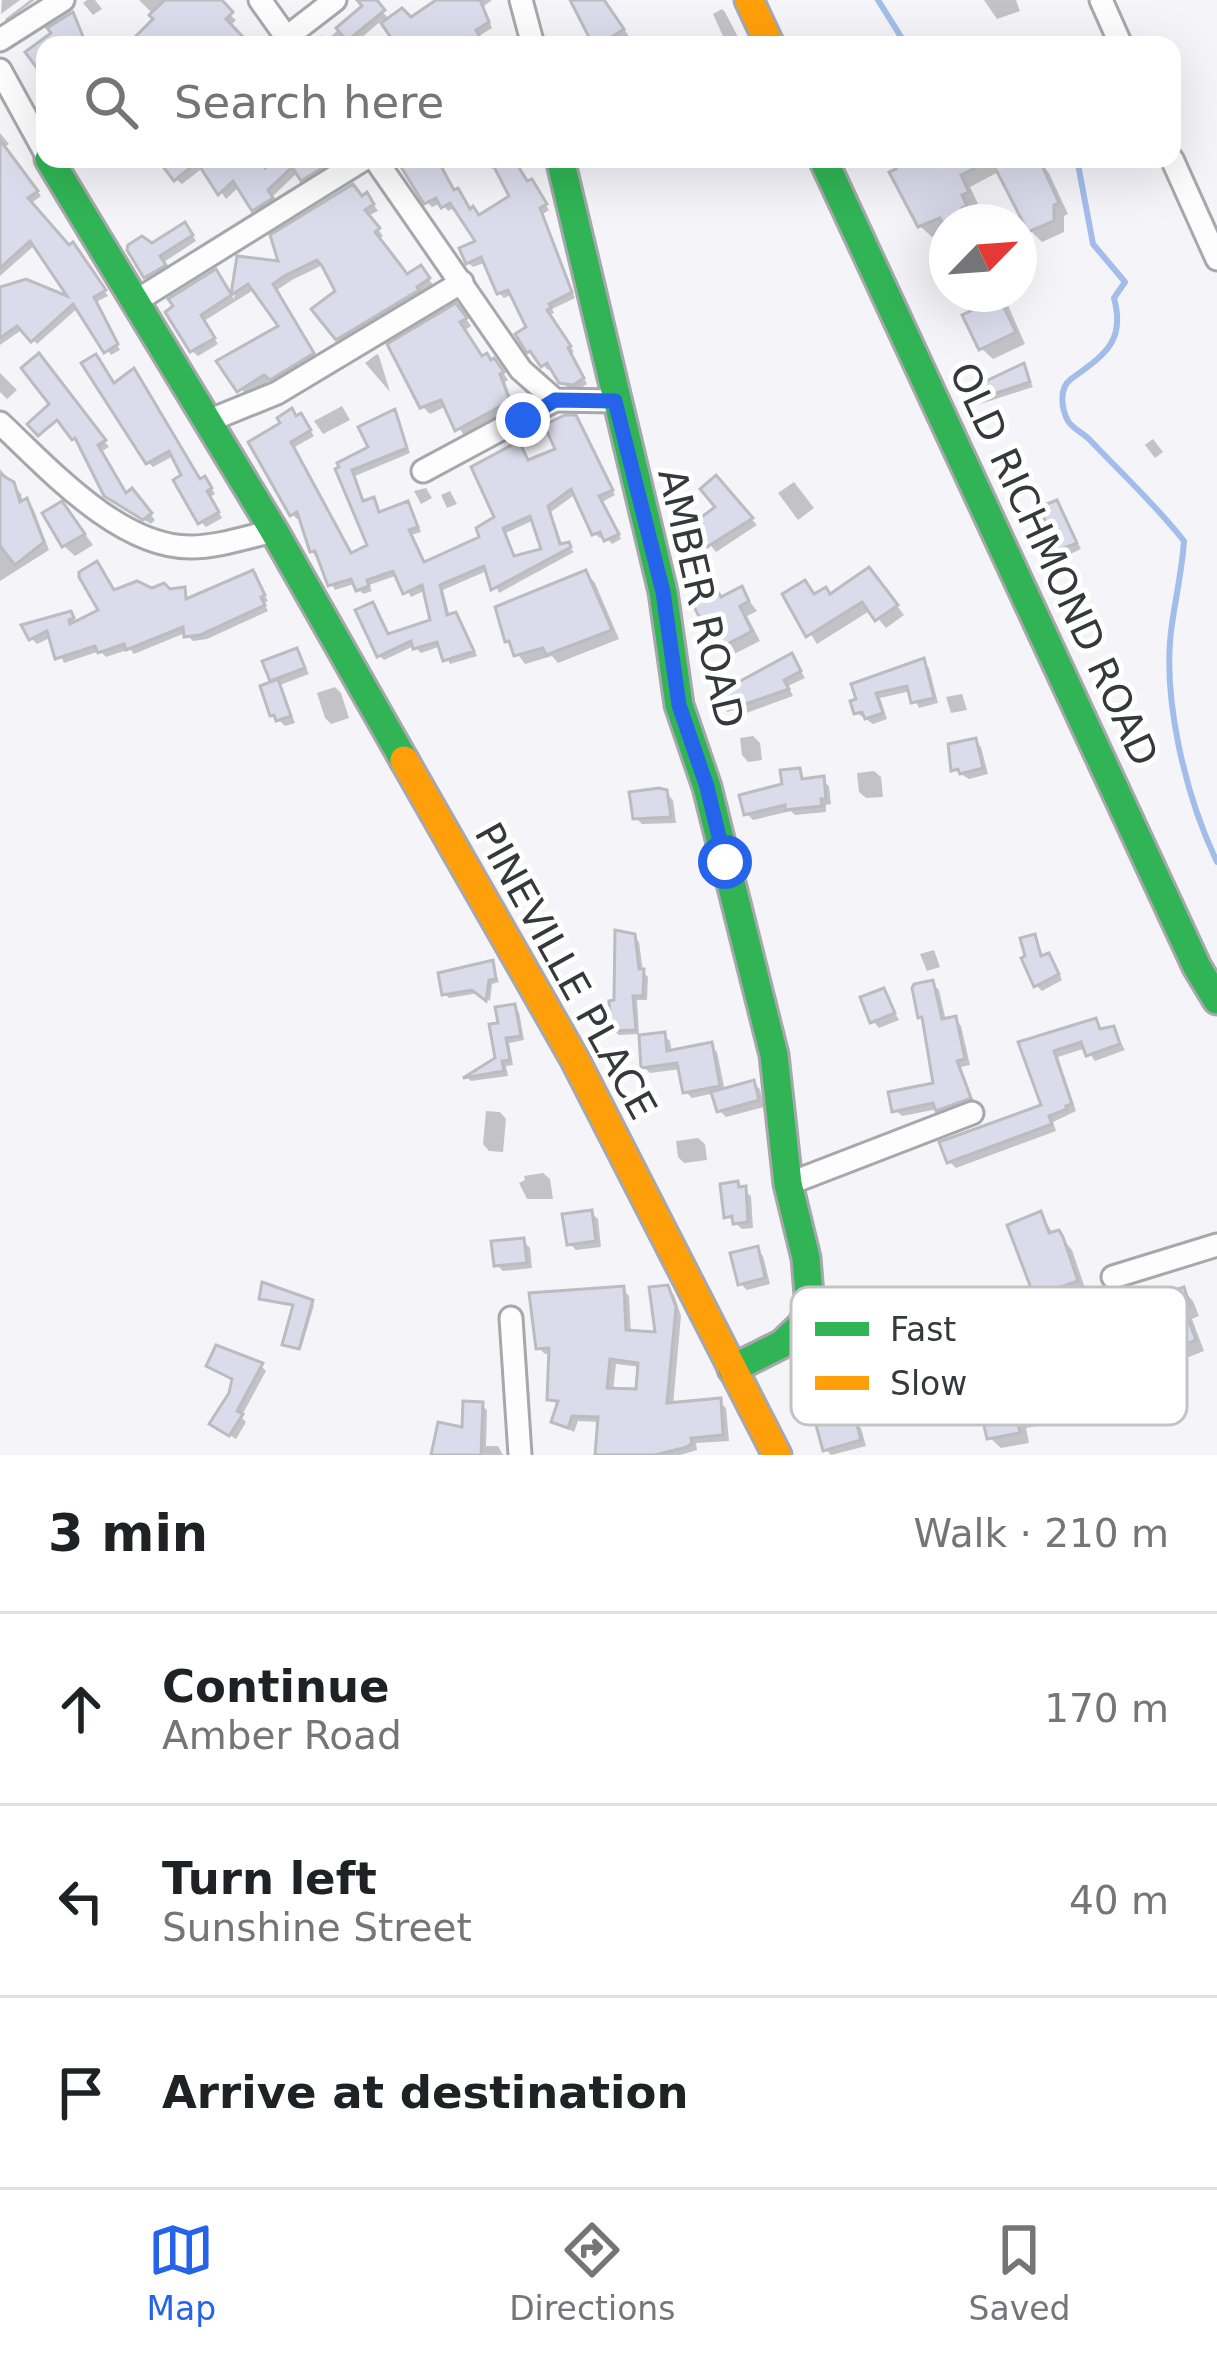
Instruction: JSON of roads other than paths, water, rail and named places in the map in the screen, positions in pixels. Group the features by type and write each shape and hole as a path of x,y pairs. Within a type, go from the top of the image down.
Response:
{"street":[{"path":"0,40 63,0"},
{"path":"260,0 279,36"},
{"path":"283,36 335,0"},
{"path":"521,0 530,36"},
{"path":"749,0 766,36"},
{"path":"1101,0 1117,36"},
{"path":"0,70 36,128"},
{"name":"PINEVILLE PLACE","path":"61,168 574,1058 778,1455"},
{"path":"136,301 350,168"},
{"path":"381,168 521,370 555,400"},
{"name":"AMBER ROAD","path":"562,168 663,592 679,705 707,787 774,1055 788,1184 808,1287"},
{"name":"OLD RICHMOND ROAD","path":"827,168 1197,967 1217,1000"},
{"path":"1176,168 1217,259"},
{"path":"208,421 278,393 462,282"},
{"path":"423,471 555,400 615,401"},
{"path":"0,423 118,527 169,546 195,548 274,531"},
{"path":"788,1184 972,1113"},
{"path":"1113,1277 1217,1245"},
{"path":"511,1318 520,1455"},
{"name":"AMBER ROAD","path":"732,1370 791,1335"}],"waterway":[{"path":"878,0 900,36"},
{"path":"1079,168 1093,244 1125,282 1114,298 1114,337 1102,354 1067,383 1064,410 1070,424 1184,541 1170,653 1173,714 1195,808 1217,862"}]}
